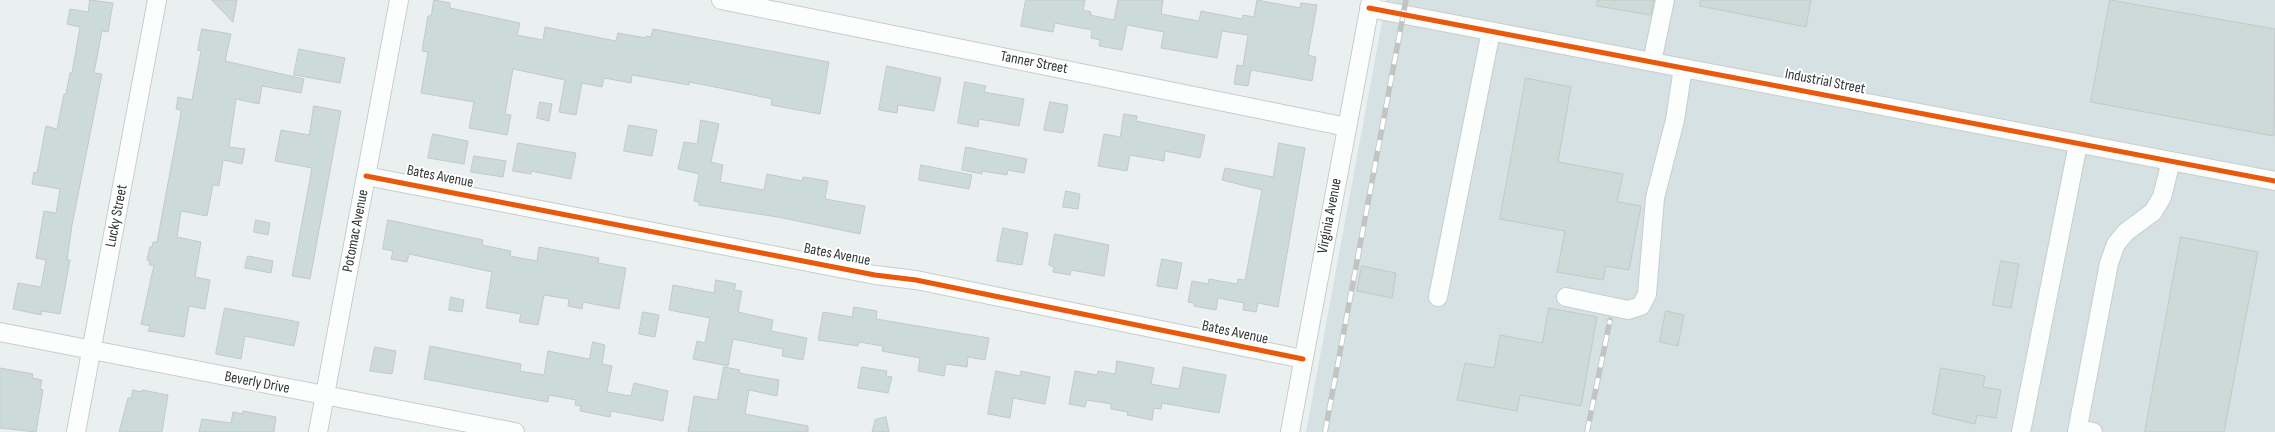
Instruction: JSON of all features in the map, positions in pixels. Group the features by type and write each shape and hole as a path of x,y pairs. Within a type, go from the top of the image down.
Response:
{"street":[{"name":"Lucky Street","path":"76,432 157,0"},
{"name":"Potomac Avenue","path":"318,432 399,0"},
{"name":"Tanner Street","path":"721,0 1347,127"},
{"path":"1652,62 1665,0"},
{"name":"Virginia Avenue","path":"1290,432 1370,4"},
{"name":"Industrial Street","path":"1370,4 1491,31 2275,181"},
{"path":"1438,297 1491,31"},
{"path":"1566,297 1628,310 1641,306 1647,294 1655,198 1675,120 1683,68"},
{"path":"2021,432 2078,144"},
{"path":"2082,431 2109,263 2116,244 2126,232 2154,212 2162,197 2171,161"},
{"name":"Bates Avenue","path":"366,176 875,275 916,280 1303,359"},
{"name":"Beverly Drive","path":"0,332 515,432"}],"shaded area":[{"path":"1386,0 2275,0 2275,432 1306,432"}],"building":[{"path":"90,0 113,3 108,32 102,31 94,73 102,74 72,225 67,260 70,260 60,314 42,311 41,315 13,309 18,283 41,287 46,260 36,258 44,211 56,213 60,189 32,184 34,172 37,173 46,126 57,129 64,94 66,94 70,73 72,73 80,27 67,24 70,9 88,12"},
{"path":"212,0 237,0 233,22"},
{"path":"434,0 450,3 450,8 520,23 517,35 543,40 545,27 616,41 618,33 646,38 646,36 651,37 653,29 829,62 820,114 771,105 772,99 720,88 689,82 689,85 632,75 631,83 604,78 602,87 582,83 576,115 559,112 565,80 513,69 505,114 511,115 507,135 469,128 474,102 421,93 428,52 422,51 428,16 431,16"},
{"path":"1026,0 1085,0 1083,10 1091,12 1090,15 1114,20 1118,0 1163,0 1161,14 1199,21 1201,11 1242,19 1243,15 1254,17 1257,0 1300,8 1301,3 1317,5 1308,55 1316,57 1312,81 1251,70 1248,86 1234,84 1237,65 1243,66 1248,35 1222,31 1217,58 1161,48 1164,32 1127,25 1122,50 1099,46 1100,40 1091,38 1092,30 1055,23 1053,32 1021,26"},
{"path":"1598,0 1654,0 1651,15 1597,6"},
{"path":"1701,0 1811,0 1806,27 1700,6"},
{"path":"2110,0 2275,29 2274,136 2091,102"},
{"path":"202,29 231,34 225,61 304,79 301,93 262,86 259,104 236,99 229,147 245,149 242,164 223,160 219,186 213,185 207,216 181,211 177,237 201,242 195,277 210,280 205,309 189,306 184,337 148,331 150,326 141,324 154,265 149,265 150,261 147,260 150,247 152,247 153,242 157,242 180,119 181,110 176,109 178,97 192,100 201,51 198,50"},
{"path":"299,49 345,58 340,83 294,75"},
{"path":"887,66 941,78 934,111 898,105 897,113 879,110"},
{"path":"1526,78 1571,87 1558,162 1623,174 1617,202 1641,206 1629,270 1606,266 1603,280 1557,272 1565,231 1500,219"},
{"path":"965,82 986,86 984,92 1024,99 1019,126 979,119 978,127 958,123"},
{"path":"540,102 552,104 549,121 537,118"},
{"path":"1050,102 1068,105 1063,133 1044,130"},
{"path":"314,106 341,111 310,279 292,276 312,168 275,161 281,130 309,135"},
{"path":"1124,114 1137,116 1136,121 1205,135 1200,158 1165,151 1164,161 1130,155 1127,171 1098,166 1104,134 1120,137"},
{"path":"701,120 719,124 711,162 723,165 720,182 764,190 767,174 802,181 803,177 828,181 825,199 865,206 860,234 778,217 699,205 699,202 694,201 699,174 678,169 684,142 697,144"},
{"path":"629,125 657,130 652,156 624,151"},
{"path":"433,134 468,141 464,164 428,158"},
{"path":"518,143 576,153 571,179 531,171 531,174 513,171"},
{"path":"1279,143 1305,148 1278,307 1258,303 1256,312 1243,310 1244,303 1218,298 1216,310 1194,306 1194,303 1188,302 1192,281 1208,284 1209,279 1237,284 1238,279 1245,280 1262,190 1222,180 1225,168 1273,177"},
{"path":"966,147 1027,159 1024,173 1008,170 1007,175 982,171 982,174 962,170"},
{"path":"474,156 506,161 503,177 471,172"},
{"path":"921,165 972,175 969,189 919,180"},
{"path":"1066,191 1080,194 1078,209 1063,207"},
{"path":"256,220 270,223 268,235 254,232"},
{"path":"388,220 483,240 482,245 511,251 510,256 537,261 539,247 599,258 598,263 626,268 619,309 583,302 582,309 568,306 569,299 544,295 538,325 519,322 521,314 486,308 492,272 409,254 407,262 391,259 393,251 383,249"},
{"path":"1003,228 1028,233 1022,265 997,261"},
{"path":"1055,234 1109,245 1104,276 1071,270 1070,275 1053,272 1054,267 1049,265"},
{"path":"2181,237 2258,252 2224,432 2145,432"},
{"path":"248,256 273,261 271,273 245,268"},
{"path":"1162,259 1182,263 1177,289 1157,286"},
{"path":"2001,261 2019,264 2011,308 1993,305"},
{"path":"1362,266 1396,273 1392,298 1357,291"},
{"path":"716,280 736,284 734,290 742,291 738,312 773,320 771,331 807,338 803,360 782,356 783,349 733,339 728,366 693,359 697,341 705,343 710,318 669,310 673,285 714,293"},
{"path":"451,297 464,300 462,312 449,310"},
{"path":"854,307 877,311 876,319 989,338 985,360 968,357 967,367 946,364 944,376 918,371 920,358 882,351 883,346 859,342 858,346 818,340 823,312 852,317"},
{"path":"225,308 299,322 294,346 245,336 241,359 216,354"},
{"path":"1549,308 1597,317 1581,406 1520,395 1517,411 1457,400 1465,363 1494,368 1500,335 1542,343"},
{"path":"1666,311 1684,315 1678,346 1660,342"},
{"path":"643,312 659,315 655,337 639,334"},
{"path":"593,342 605,345 602,364 612,366 607,392 631,396 634,383 668,391 663,421 611,411 610,417 580,411 581,406 575,405 576,400 549,395 548,402 424,379 430,346 521,364 520,371 544,375 548,351 589,359"},
{"path":"375,347 396,351 392,374 370,371"},
{"path":"1117,361 1154,368 1151,384 1179,389 1183,367 1226,375 1219,413 1162,403 1161,409 1154,408 1152,420 1127,415 1128,412 1111,409 1111,404 1087,400 1085,407 1069,404 1075,371 1097,375 1098,371 1115,374"},
{"path":"724,367 740,370 739,373 779,380 777,396 749,390 745,414 808,426 808,432 688,432 694,396 717,400"},
{"path":"862,367 887,371 886,376 892,377 888,393 858,388"},
{"path":"0,368 33,374 32,378 42,380 40,389 43,390 36,432 0,428"},
{"path":"1941,368 1985,376 1983,387 2001,390 1996,418 1977,415 1975,424 1933,414"},
{"path":"996,371 1020,376 1021,371 1050,377 1045,404 1013,398 1010,418 988,414"},
{"path":"133,390 168,395 162,432 119,432 128,398 131,398"},
{"path":"243,411 276,417 274,432 199,432 202,419 231,423 233,412 243,414"},
{"path":"886,417 889,432 872,432 875,420"}],"railway":[{"path":"1325,432 1406,0"},
{"path":"1587,432 1610,320"}],"cycle path":[{"path":"1369,8 2275,181"},
{"path":"366,176 875,275 916,280 1303,359"}]}
